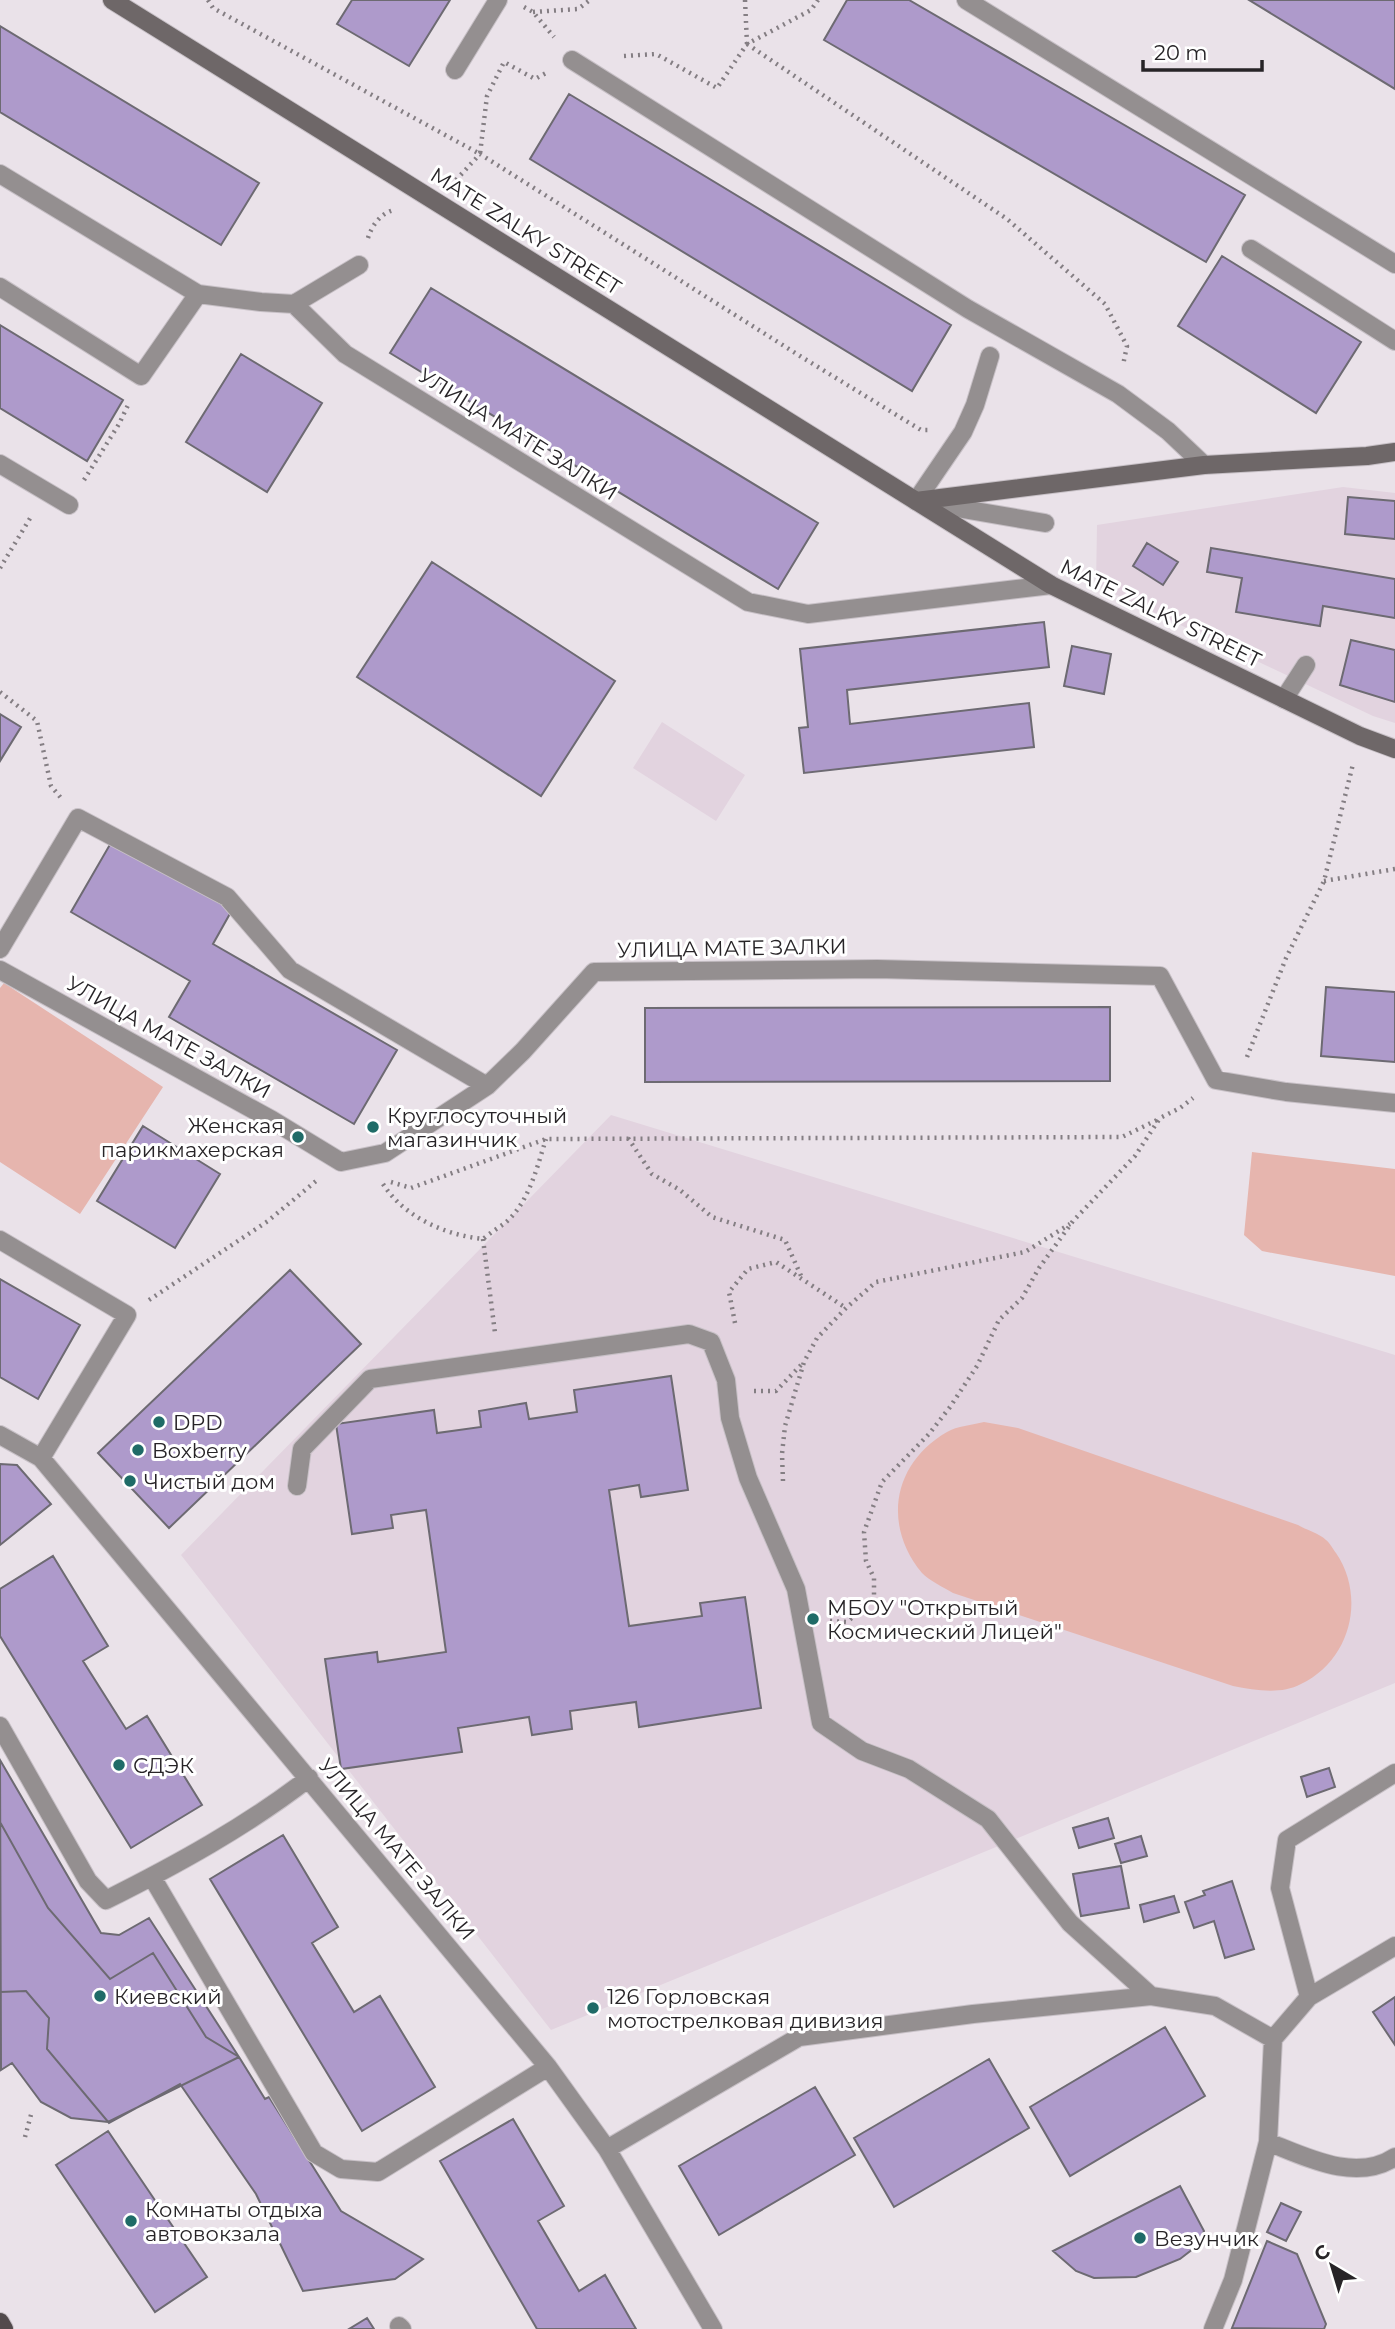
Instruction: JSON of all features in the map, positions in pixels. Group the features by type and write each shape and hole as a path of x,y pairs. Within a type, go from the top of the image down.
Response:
{"main road":[{"path":"0,2322 4,2329"}],"street":[{"name":"MATE ZALKY STREET","path":"112,0 1051,586 1360,736 1395,749"},
{"path":"916,501 1204,466 1395,452"}],"lane":[{"path":"455,70 498,0"},
{"path":"967,0 1395,264"},
{"path":"572,60 968,309 1118,394 1168,431 1204,466"},
{"path":"0,174 198,294 294,304 359,265"},
{"path":"1251,249 1395,341"},
{"path":"0,287 141,376 198,294"},
{"name":"УЛИЦА МАТЕ ЗАЛКИ","path":"294,304 345,354 748,602 808,614 1051,586"},
{"path":"989,356 975,405 963,432 916,501 1045,523"},
{"path":"0,464 69,505"},
{"path":"1284,699 1306,665"},
{"path":"0,948 78,818 227,897 290,970 487,1086"},
{"name":"УЛИЦА МАТЕ ЗАЛКИ","path":"0,970 272,1120 341,1162 385,1153 487,1086 523,1051 594,972 877,969 1160,976 1216,1080"},
{"path":"1216,1080 1286,1093 1395,1103"},
{"path":"0,1240 127,1315 41,1458"},
{"path":"297,1486 302,1449 370,1379 689,1334 711,1342 726,1380 730,1418 748,1478 796,1589 821,1723 862,1751 909,1769 988,1819 1070,1923 1151,1996"},
{"name":"УЛИЦА МАТЕ ЗАЛКИ","path":"0,1435 41,1458 548,2067 607,2149 713,2329"},
{"path":"0,1727 88,1881 106,1899 152,1877 273,1805 309,1778"},
{"path":"1309,1997 1280,1888 1287,1840 1395,1773"},
{"path":"152,1877 314,2153 341,2169 378,2172 548,2067"},
{"path":"1213,2329 1233,2280 1268,2142 1273,2039 1309,1997 1395,1946"},
{"path":"607,2149 799,2037 973,2014 1151,1996 1215,2006 1273,2039"},
{"path":"1268,2142 1320,2162 1365,2169 1395,2157"}],"path":[{"path":"208,0 212,8 480,155 921,430 963,432"},
{"path":"533,12 578,9 590,0"},
{"path":"745,0 747,44"},
{"path":"656,54 717,88 747,44 811,10 818,0"},
{"path":"747,44 1007,219 1105,304 1127,346 1118,394"},
{"path":"371,230 385,212 436,201 480,155 487,96 504,62 535,79"},
{"path":"69,505 119,424"},
{"path":"0,568 47,491"},
{"path":"0,692 37,721 51,786 78,818"},
{"path":"546,1139 533,1181 517,1209 506,1222 483,1239 458,1236 424,1222 391,1196 379,1178 411,1188 546,1139 1122,1137 1180,1108 1246,1061 1280,970 1324,881 1360,736"},
{"path":"1324,881 1395,869"},
{"path":"801,1617 847,1622 874,1595 874,1578 866,1561 864,1532 882,1482 943,1416 977,1366 999,1320 1022,1298 1039,1268 1073,1221 1135,1156 1160,1118"},
{"path":"628,1138 652,1174 680,1190 712,1217 785,1240 803,1279"},
{"path":"127,1315 268,1221 325,1174"},
{"path":"783,1486 785,1426 804,1362 817,1338 846,1308 876,1282 1025,1252 1073,1221"},
{"path":"483,1239 499,1362"},
{"path":"735,1327 729,1292 748,1269 776,1262 846,1308"},
{"path":"726,1380 751,1391 776,1391 804,1362"},
{"path":"25,2137 32,2111"}],"shaded area":[{"path":"1343,487 1395,493 1395,723 1373,716 1096,585 1097,525"},
{"path":"662,722 745,775 716,821 633,768"},
{"path":"4,983 163,1087 80,1214 0,1162 0,988"},
{"name":"МБОУ \"Открытый Космический Лицей\"","path":"611,1115 1395,1355 1395,1683 551,2030 181,1555"},
{"path":"1252,1152 1395,1169 1395,1276 1262,1251 1244,1235"},
{"path":"984,1422 1018,1428 1298,1525 1323,1538 1336,1553 1345,1570 1350,1589 1348,1626 1342,1644 1332,1660 1301,1684 1285,1690 1267,1691 1233,1686 953,1593 929,1579 909,1554 901,1535 899,1496 905,1478 915,1460 947,1432"}],"building":[{"path":"352,0 450,0 409,66 337,24"},
{"path":"847,0 909,0 1245,195 1206,262 824,40"},
{"path":"1249,0 1395,0 1395,89"},
{"path":"0,26 259,183 221,245 0,112"},
{"path":"569,94 951,325 912,391 530,159"},
{"path":"1222,256 1361,342 1316,413 1178,326"},
{"path":"431,288 818,523 778,589 390,353"},
{"path":"0,325 123,400 87,461 0,408"},
{"path":"241,354 322,403 267,492 186,442"},
{"path":"1348,497 1395,501 1395,539 1345,534"},
{"path":"1147,543 1178,562 1163,585 1133,566"},
{"path":"1211,548 1395,579 1395,618 1323,606 1320,626 1236,612 1242,578 1207,572"},
{"path":"432,562 615,681 541,796 357,677"},
{"path":"1044,622 1049,667 847,690 850,724 1029,703 1034,747 804,773 799,728 808,727 800,649"},
{"path":"1351,640 1395,650 1395,702 1340,685"},
{"path":"1072,646 1111,654 1104,694 1064,686"},
{"path":"0,714 21,727 0,761"},
{"path":"112,841 232,910 213,944 397,1050 354,1124 169,1017 190,981 71,912"},
{"path":"1326,987 1395,992 1395,1062 1321,1056"},
{"path":"1110,1007 1110,1081 645,1082 645,1008"},
{"path":"143,1126 220,1174 175,1248 97,1201"},
{"path":"290,1270 361,1344 169,1528 98,1453"},
{"path":"0,1279 80,1325 38,1399 0,1377"},
{"path":"671,1376 688,1490 641,1497 639,1485 609,1490 629,1626 702,1616 700,1603 745,1597 761,1708 639,1727 636,1702 570,1711 572,1729 532,1735 529,1717 458,1728 462,1752 341,1769 325,1659 377,1652 378,1662 446,1652 426,1510 391,1515 393,1528 352,1534 336,1424 434,1410 437,1433 481,1427 479,1411 526,1403 529,1419 577,1412 574,1390"},
{"path":"0,1464 17,1465 51,1504 0,1545"},
{"path":"53,1556 108,1646 83,1661 126,1729 147,1716 202,1805 131,1848 0,1636 0,1589"},
{"name":"Киевский","path":"0,1760 101,1933 119,1935 149,1918 239,2057 108,2122 71,2118 41,2102 12,2063 1,2070"},
{"path":"1329,1768 1335,1787 1307,1797 1301,1777"},
{"path":"1108,1818 1114,1838 1079,1848 1073,1828"},
{"path":"0,1822 48,1908 110,1979 153,1953 206,2037 239,2057 265,2099 269,2097 341,2211 423,2259 395,2279 303,2291 256,2194 180,2084 109,2123 47,2049 49,2018 26,1991 0,1992"},
{"path":"283,1835 338,1927 312,1943 354,2012 380,1996 435,2087 362,2131 210,1879"},
{"path":"1141,1836 1147,1856 1121,1863 1115,1844"},
{"path":"1121,1866 1129,1908 1081,1916 1073,1874"},
{"path":"1232,1881 1254,1949 1225,1958 1214,1921 1194,1928 1185,1902 1205,1895 1203,1891"},
{"path":"1174,1896 1179,1912 1144,1922 1140,1905"},
{"path":"1395,1997 1395,2045 1373,2012"},
{"path":"1165,2027 1205,2096 1070,2176 1030,2107"},
{"path":"989,2059 1029,2128 894,2207 854,2138"},
{"path":"815,2087 855,2155 719,2235 679,2166"},
{"path":"513,2119 564,2206 538,2221 579,2291 605,2275 636,2329 537,2329 440,2161"},
{"name":"Комнаты отдыха автовокзала","path":"108,2131 207,2277 155,2312 56,2165"},
{"name":"Везунчик","path":"1180,2186 1204,2231 1198,2245 1180,2259 1136,2277 1094,2278 1076,2271 1053,2251"},
{"path":"1281,2203 1301,2212 1286,2241 1267,2232"},
{"path":"1267,2241 1297,2254 1326,2324 1324,2329 1232,2328"},
{"path":"367,2318 374,2329 349,2329"}],"place":[{"name":"Круглосуточный магазинчик","path":"373,1127"},
{"name":"Женская парикмахерская","path":"298,1137"},
{"name":"DPD","path":"159,1422"},
{"name":"Boxberry","path":"138,1450"},
{"name":"Чистый дом","path":"130,1481"},
{"name":"МБОУ \"Открытый Космический Лицей\"","path":"813,1619"},
{"name":"СДЭК","path":"119,1765"},
{"name":"Киевский","path":"100,1996"},
{"name":"126 Горловская мотострелковая дивизия","path":"593,2008"},
{"name":"Комнаты отдыха автовокзала","path":"131,2221"},
{"name":"Везунчик","path":"1140,2238"}]}
